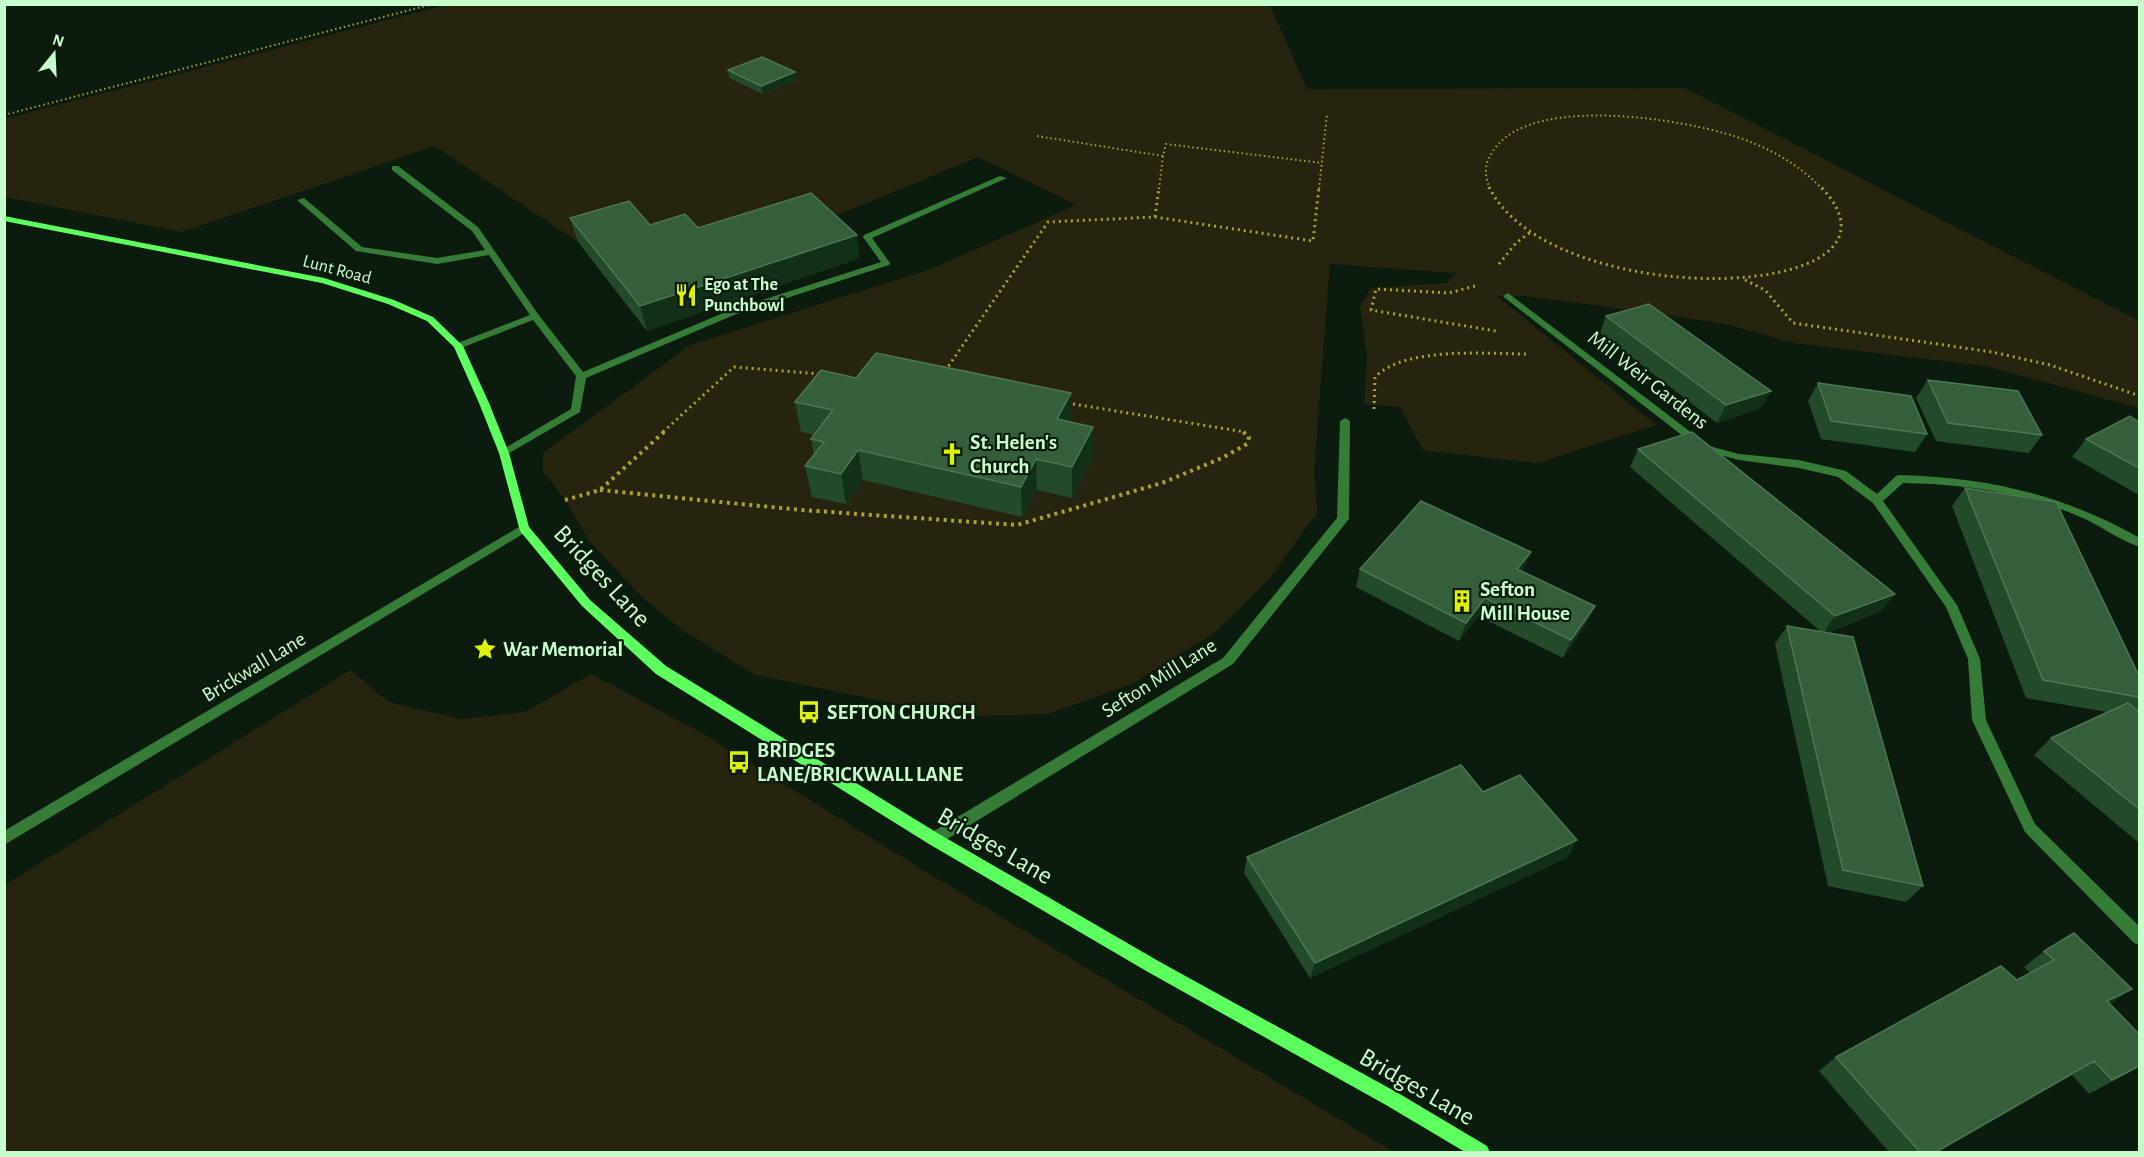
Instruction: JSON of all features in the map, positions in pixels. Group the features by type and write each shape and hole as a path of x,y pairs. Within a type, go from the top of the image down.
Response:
{"street":[{"path":"395,168 475,230 535,316 581,376 576,410 504,453"},
{"path":"581,376 731,313 886,263 867,237 1003,178"},
{"path":"301,200 359,249 437,261 490,252"},
{"name":"Lunt Road","path":"4,218 324,281 391,302 430,319 458,346 504,453 524,528"},
{"name":"Mill Weir Gardens","path":"1508,296 1705,448 1739,457 1799,464 1842,474 1877,500 1951,605 1974,659 1980,720 2030,828 2139,938"},
{"path":"458,346 535,316"},
{"name":"Sefton Mill Lane","path":"934,839 1228,661 1343,519 1345,421"},
{"path":"1877,500 1900,479 1947,479 2013,489 2056,501 2104,521 2139,543"},
{"name":"Bridges Lane","path":"524,528 586,603 661,670 934,839 1154,967 1392,1099 1481,1152"},
{"name":"Brickwall Lane","path":"4,839 524,528"}],"path":[{"path":"4,115 433,4"},
{"path":"943,374 1048,222 1155,216 1313,241 1327,114"},
{"path":"1586,116 1634,117 1695,126 1754,145 1802,170 1834,201 1841,216 1841,231 1835,246 1822,258 1785,273 1745,280 1689,279 1631,270 1577,253 1532,231 1496,200 1488,185 1485,170 1488,156 1497,144 1511,134 1552,120 1586,116"},
{"path":"1037,136 1163,156"},
{"path":"1155,216 1166,144 1322,163"},
{"path":"1496,272 1501,260 1516,243 1532,231"},
{"path":"1745,280 1764,286 1773,295 1785,317 1793,323 1992,352 2050,365 2139,396"},
{"path":"1482,283 1464,291 1449,294 1376,289 1371,310 1498,331"},
{"path":"1345,421 1374,417 1374,378 1381,371 1403,360 1529,354"},
{"path":"600,490 734,367 829,375"},
{"path":"565,500 600,490 801,510 1017,525 1161,483 1222,458 1247,444 1249,437 1244,431 1055,401"}],"shaded area":[{"path":"446,5 1270,5 1307,89 1685,88 2139,321 2139,408 1985,366 1793,343 1725,324 1645,312 1525,296 1497,296 1656,425 1538,463 1429,451 1422,449 1400,407 1364,404 1367,356 1360,306 1371,288 1447,283 1456,273 1330,264 1314,470 1317,513 1270,578 1214,633 1132,684 1048,714 970,716 756,675 685,632 642,597 590,542 565,500 543,471 543,453 690,345 931,269 1076,205 978,157 821,222 704,252 636,224 578,242 435,146 182,232 5,197 4,119"},
{"path":"351,670 388,702 461,719 525,712 591,674 700,732 923,870 1394,1152 5,1152 5,885"}],"building":[{"path":"762,57 795,72 761,86 728,70"},
{"name":"Ego at The Punchbowl","path":"811,193 857,235 640,306 570,218 629,201 650,225 685,214 698,228"},
{"path":"1649,304 1771,391 1726,405 1606,316"},
{"name":"St. Helen's Church","path":"876,353 1071,393 1057,419 1093,427 1072,467 1036,459 1021,487 858,450 841,474 805,466 824,442 811,439 833,410 795,402 821,370 856,378"},
{"path":"1928,380 2018,391 2042,435 1948,423"},
{"path":"1818,383 1911,396 1927,434 1831,421"},
{"path":"2130,416 2139,422 2139,468 2086,439"},
{"path":"1692,432 1895,594 1835,616 1638,449"},
{"path":"1965,488 2056,502 2139,676 2139,697 2043,680"},
{"name":"Sefton Mill House","path":"1421,501 1531,552 1517,569 1595,606 1571,640 1485,598 1466,623 1360,569"},
{"path":"1787,626 1853,637 1923,886 1843,870"},
{"path":"2128,703 2139,712 2139,809 2051,738"},
{"path":"1461,765 1483,792 1520,775 1577,840 1315,963 1247,857"},
{"path":"2074,933 2132,989 2107,1001 2139,1034 2139,1066 2112,1080 2094,1061 1936,1152 1920,1152 1836,1057 2001,966 2017,980 2054,960 2044,951"}],"place":[{"name":"Ego at The Punchbowl","path":"686,295"},
{"name":"St. Helen's Church","path":"952,454"},
{"name":"Sefton Mill House","path":"1462,601"},
{"name":"War Memorial","path":"485,649"},
{"name":"SEFTON CHURCH","path":"809,712"},
{"name":"BRIDGES LANE/BRICKWALL LANE","path":"739,762"}]}
